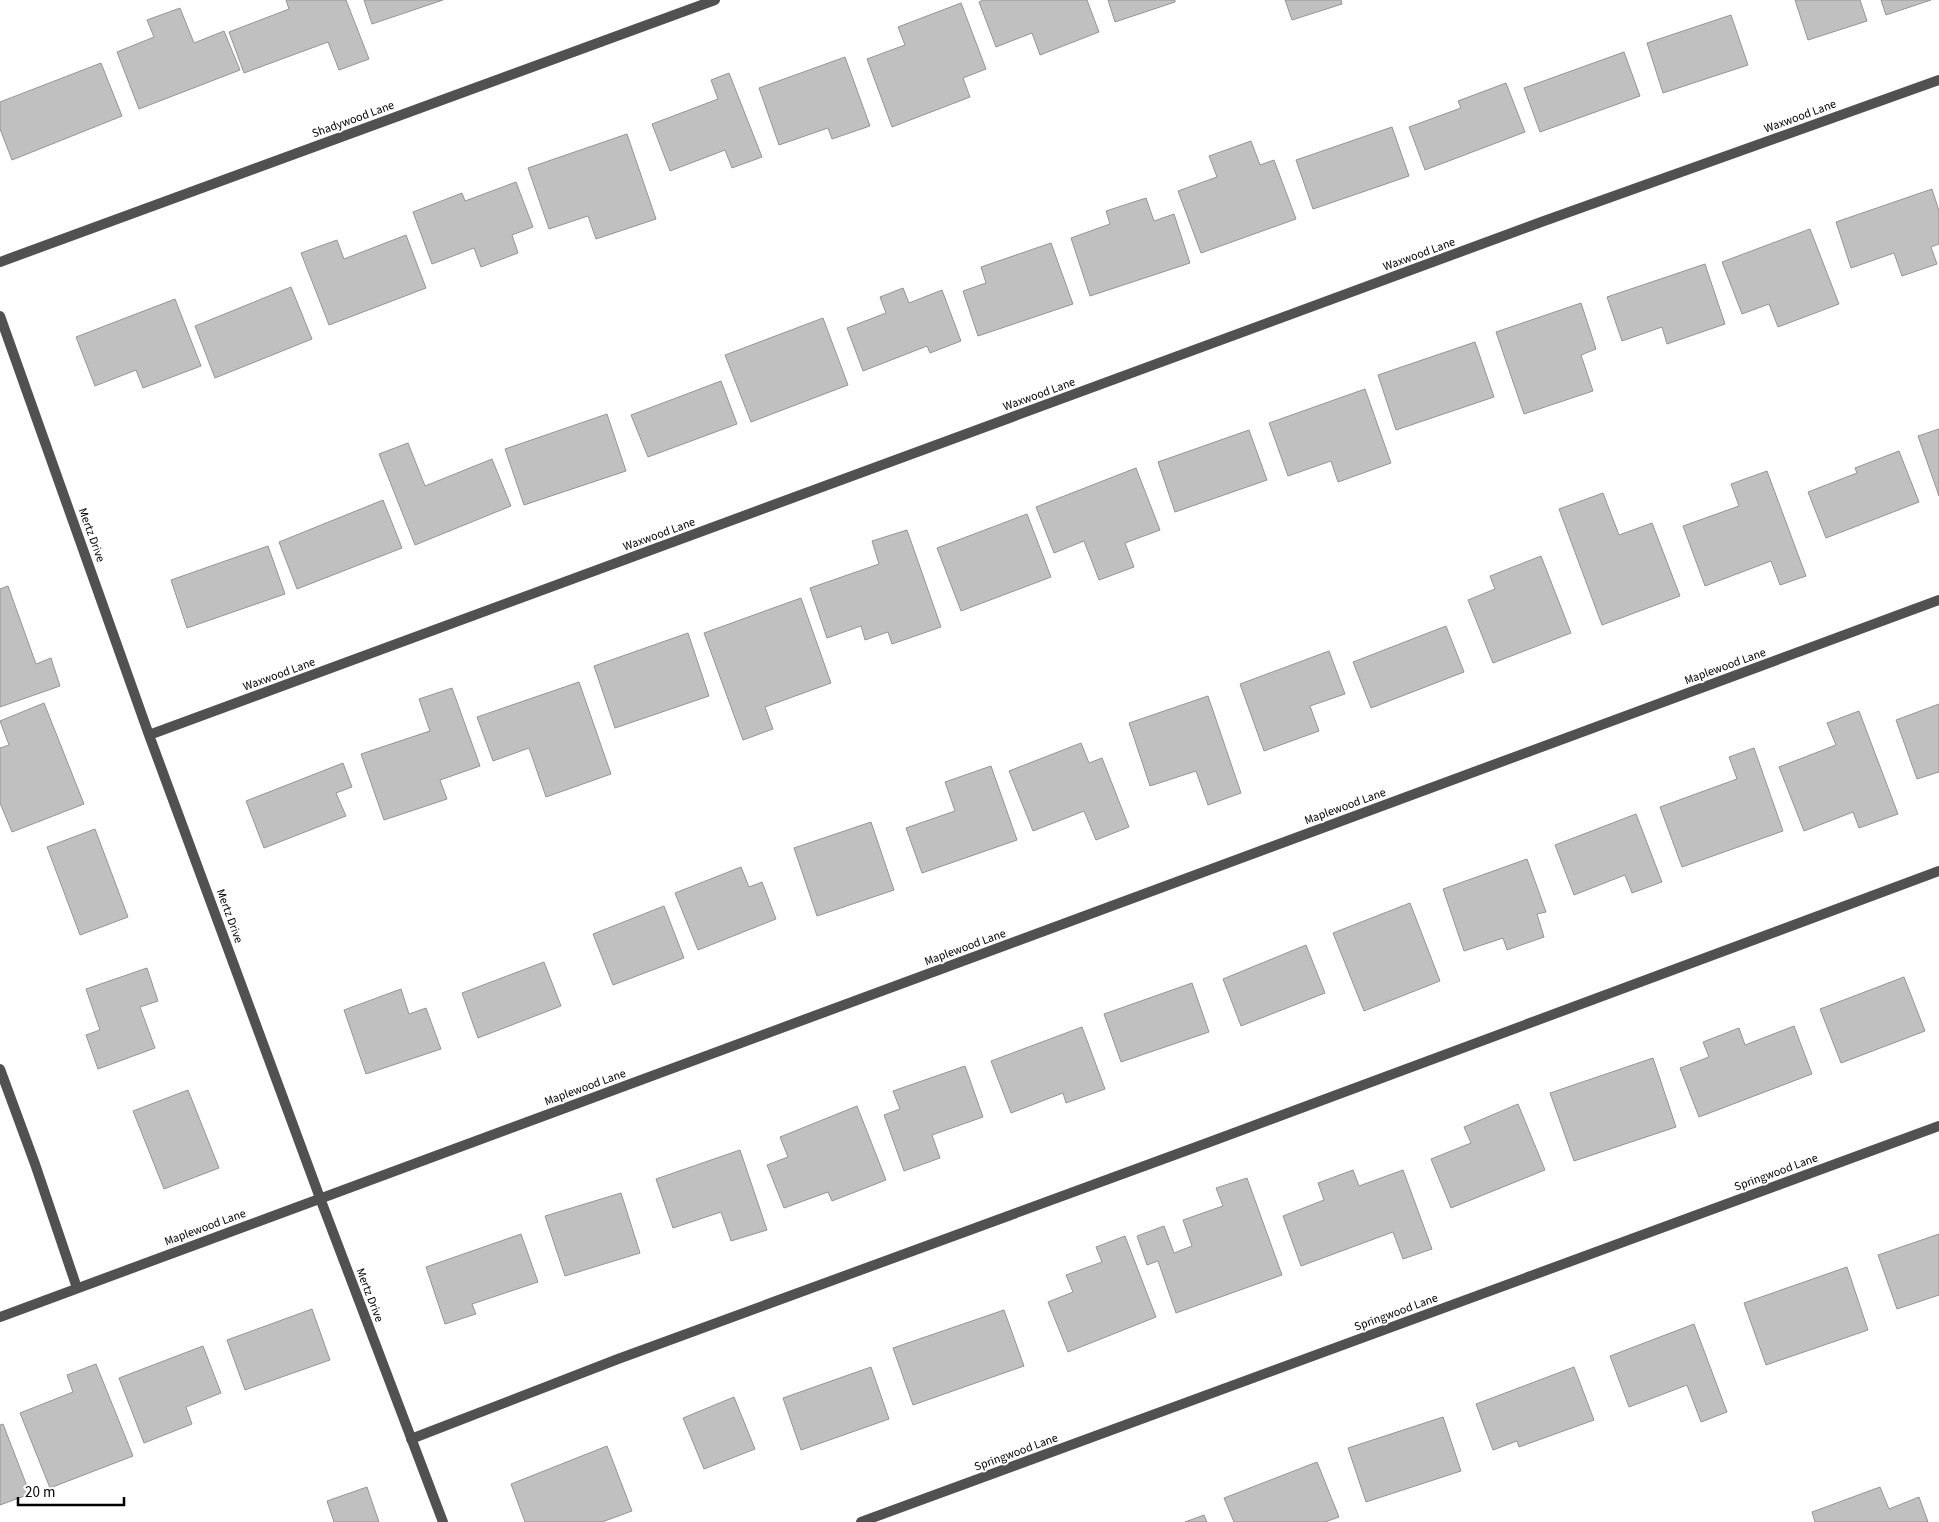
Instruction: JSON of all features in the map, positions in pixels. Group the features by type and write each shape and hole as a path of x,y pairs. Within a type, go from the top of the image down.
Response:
{"street":[{"name":"Shadywood Lane","path":"0,262 715,0"},
{"name":"Waxwood Lane","path":"150,735 1534,225 1939,80"},
{"name":"Mertz Drive","path":"0,316 150,735 320,1198 443,1522"},
{"name":"Maplewood Lane","path":"0,1317 1939,600"},
{"path":"411,1439 618,1359 1207,1144 1939,871"},
{"path":"0,1069 78,1288"},
{"name":"Springwood Lane","path":"862,1522 1939,1126"}],"building":[{"path":"286,0 346,0 369,59 339,70 328,42 244,73 229,32 289,9"},
{"path":"364,0 443,0 372,24"},
{"path":"983,0 1087,0 1099,32 1040,55 1032,33 996,47 979,2"},
{"path":"1108,0 1175,0 1175,2 1115,22"},
{"path":"1285,0 1341,0 1342,4 1292,20"},
{"path":"1795,0 1860,0 1867,21 1808,40"},
{"path":"1881,0 1931,0 1886,15"},
{"path":"961,3 986,69 963,78 970,97 892,127 867,59 905,45 898,27"},
{"path":"180,8 194,43 224,31 240,70 139,109 117,52 154,37 147,20"},
{"path":"1731,15 1748,65 1663,93 1647,43"},
{"path":"1624,52 1640,96 1540,132 1524,88"},
{"path":"845,57 870,126 832,139 828,128 779,145 759,88"},
{"path":"101,63 122,116 12,160 0,129 0,102"},
{"path":"729,73 762,157 732,168 725,150 670,171 652,124 718,99 711,80"},
{"path":"1506,83 1525,132 1425,170 1409,127 1461,108 1458,101"},
{"path":"1392,127 1409,176 1313,209 1296,160"},
{"path":"627,134 656,219 596,239 588,216 549,229 528,168"},
{"path":"1251,141 1260,165 1274,160 1296,219 1201,253 1178,191 1217,177 1209,156"},
{"path":"516,182 533,227 512,235 518,253 481,267 474,248 432,264 413,212 462,193 465,201"},
{"path":"1932,189 1939,211 1939,244 1931,247 1937,264 1902,276 1894,253 1851,268 1836,222"},
{"path":"1146,198 1154,221 1174,214 1190,263 1090,296 1071,238 1110,224 1106,211"},
{"path":"1810,229 1839,304 1778,327 1769,304 1742,314 1722,262"},
{"path":"406,235 426,288 329,325 301,253 337,240 344,259"},
{"path":"1051,243 1073,304 978,336 963,291 986,283 981,267"},
{"path":"1705,264 1725,324 1667,344 1662,327 1622,341 1607,297"},
{"path":"291,287 312,339 215,378 195,326"},
{"path":"903,288 909,303 942,290 961,341 930,353 927,346 863,371 847,328 886,313 880,297"},
{"path":"175,299 201,366 143,388 136,370 95,386 76,337"},
{"path":"1581,303 1596,349 1581,355 1593,391 1524,414 1496,332"},
{"path":"823,318 848,385 751,422 725,355"},
{"path":"1475,342 1494,397 1396,430 1378,375"},
{"path":"721,381 737,424 648,457 631,415"},
{"path":"1365,389 1391,463 1338,482 1331,461 1288,476 1269,423"},
{"path":"607,414 626,471 524,505 505,449"},
{"path":"1939,429 1939,496 1918,436"},
{"path":"1249,430 1267,480 1175,512 1158,462"},
{"path":"408,443 425,486 492,459 511,506 415,545 379,454"},
{"path":"1899,451 1919,502 1826,538 1808,492 1857,473 1855,468"},
{"path":"1136,468 1160,530 1125,543 1134,567 1099,580 1084,541 1054,553 1036,507"},
{"path":"1767,471 1806,576 1780,585 1771,561 1705,586 1683,526 1739,506 1731,484"},
{"path":"1603,493 1619,535 1652,523 1680,596 1602,625 1559,509"},
{"path":"383,500 402,548 297,589 279,542"},
{"path":"1027,514 1051,577 961,611 937,548"},
{"path":"907,530 941,627 892,644 888,632 865,640 861,626 827,638 810,588 879,564 872,541"},
{"path":"268,546 285,594 187,628 171,580"},
{"path":"1541,556 1571,633 1493,663 1468,600 1495,589 1490,576"},
{"path":"8,586 36,664 51,658 60,686 0,707 0,589"},
{"path":"801,598 831,683 765,707 773,729 743,740 704,633"},
{"path":"1446,626 1464,672 1371,708 1353,662"},
{"path":"688,633 709,696 615,728 594,666"},
{"path":"1329,651 1345,694 1310,706 1319,731 1264,751 1240,684"},
{"path":"579,682 611,774 546,797 529,748 493,761 477,717"},
{"path":"452,688 480,766 440,780 447,799 384,820 361,754 430,731 419,699"},
{"path":"1208,696 1241,793 1208,805 1196,771 1150,786 1129,723"},
{"path":"44,703 84,804 12,832 0,803 0,748 9,745 0,721"},
{"path":"1939,704 1939,772 1917,779 1896,720"},
{"path":"1859,711 1898,814 1859,828 1853,812 1804,831 1779,767 1836,745 1827,723"},
{"path":"1081,743 1089,763 1102,758 1129,827 1096,840 1084,811 1033,831 1009,771"},
{"path":"1754,748 1783,831 1682,867 1660,807 1737,779 1729,757"},
{"path":"343,763 352,787 336,793 346,816 264,848 246,801"},
{"path":"991,766 1017,840 922,873 906,828 955,811 945,782"},
{"path":"1636,814 1662,882 1632,893 1625,875 1574,895 1555,845"},
{"path":"871,822 894,890 817,916 794,848"},
{"path":"95,829 128,917 80,935 47,847"},
{"path":"1527,859 1546,912 1537,914 1544,937 1507,950 1503,938 1464,951 1443,889"},
{"path":"741,867 749,887 762,882 776,919 698,950 675,893"},
{"path":"1410,903 1440,981 1364,1011 1333,933"},
{"path":"664,906 684,958 613,985 593,934"},
{"path":"1306,945 1325,993 1241,1026 1223,979"},
{"path":"544,962 561,1006 478,1038 462,993"},
{"path":"147,968 158,1001 140,1007 155,1048 98,1069 86,1035 100,1030 86,989"},
{"path":"1904,977 1925,1031 1841,1063 1820,1009"},
{"path":"1192,983 1209,1032 1121,1062 1104,1014"},
{"path":"401,989 409,1014 426,1008 441,1049 366,1074 344,1010"},
{"path":"1794,1026 1812,1074 1699,1117 1680,1068 1709,1057 1703,1042 1739,1028 1745,1045"},
{"path":"1082,1027 1105,1089 1066,1103 1063,1093 1011,1113 991,1061"},
{"path":"1653,1058 1676,1127 1574,1161 1550,1093"},
{"path":"965,1066 983,1117 932,1135 940,1158 904,1171 884,1115 900,1109 893,1091"},
{"path":"188,1090 219,1168 164,1189 133,1111"},
{"path":"1518,1104 1545,1170 1451,1208 1431,1159 1471,1143 1464,1127"},
{"path":"857,1106 886,1180 832,1201 828,1192 784,1208 767,1165 788,1157 780,1137"},
{"path":"740,1150 767,1230 731,1241 721,1212 673,1228 656,1179"},
{"path":"1353,1170 1359,1186 1403,1170 1432,1249 1403,1259 1393,1232 1301,1266 1283,1216 1324,1200 1318,1183"},
{"path":"1247,1178 1282,1275 1176,1313 1158,1261 1147,1265 1137,1236 1164,1226 1174,1253 1192,1246 1183,1220 1223,1206 1216,1188"},
{"path":"621,1193 640,1253 565,1276 545,1216"},
{"path":"521,1234 538,1282 472,1304 476,1314 445,1324 426,1267"},
{"path":"1939,1234 1939,1295 1897,1309 1878,1255"},
{"path":"1125,1236 1156,1317 1068,1352 1048,1302 1073,1292 1066,1275 1102,1262 1096,1247"},
{"path":"1847,1267 1868,1330 1766,1365 1744,1303"},
{"path":"312,1309 330,1360 245,1390 227,1340"},
{"path":"1004,1310 1024,1366 913,1405 893,1348"},
{"path":"1694,1324 1727,1412 1701,1422 1687,1385 1629,1407 1610,1356"},
{"path":"203,1346 221,1393 186,1407 192,1424 144,1443 119,1378"},
{"path":"96,1364 133,1456 50,1488 20,1413 73,1392 67,1375"},
{"path":"871,1367 889,1419 801,1450 783,1398"},
{"path":"1574,1367 1594,1420 1519,1447 1517,1441 1493,1450 1476,1404"},
{"path":"734,1397 755,1449 704,1469 683,1418"},
{"path":"1443,1417 1461,1471 1366,1502 1348,1448"},
{"path":"3,1424 30,1494 0,1505 0,1425"},
{"path":"607,1446 632,1511 602,1522 525,1522 511,1484"},
{"path":"1317,1462 1339,1517 1325,1522 1234,1522 1224,1498"},
{"path":"367,1487 379,1522 334,1522 327,1501"},
{"path":"1880,1487 1889,1509 1919,1497 1928,1522 1815,1522 1812,1512"},
{"path":"1204,1515 1207,1522 1185,1522"}]}
